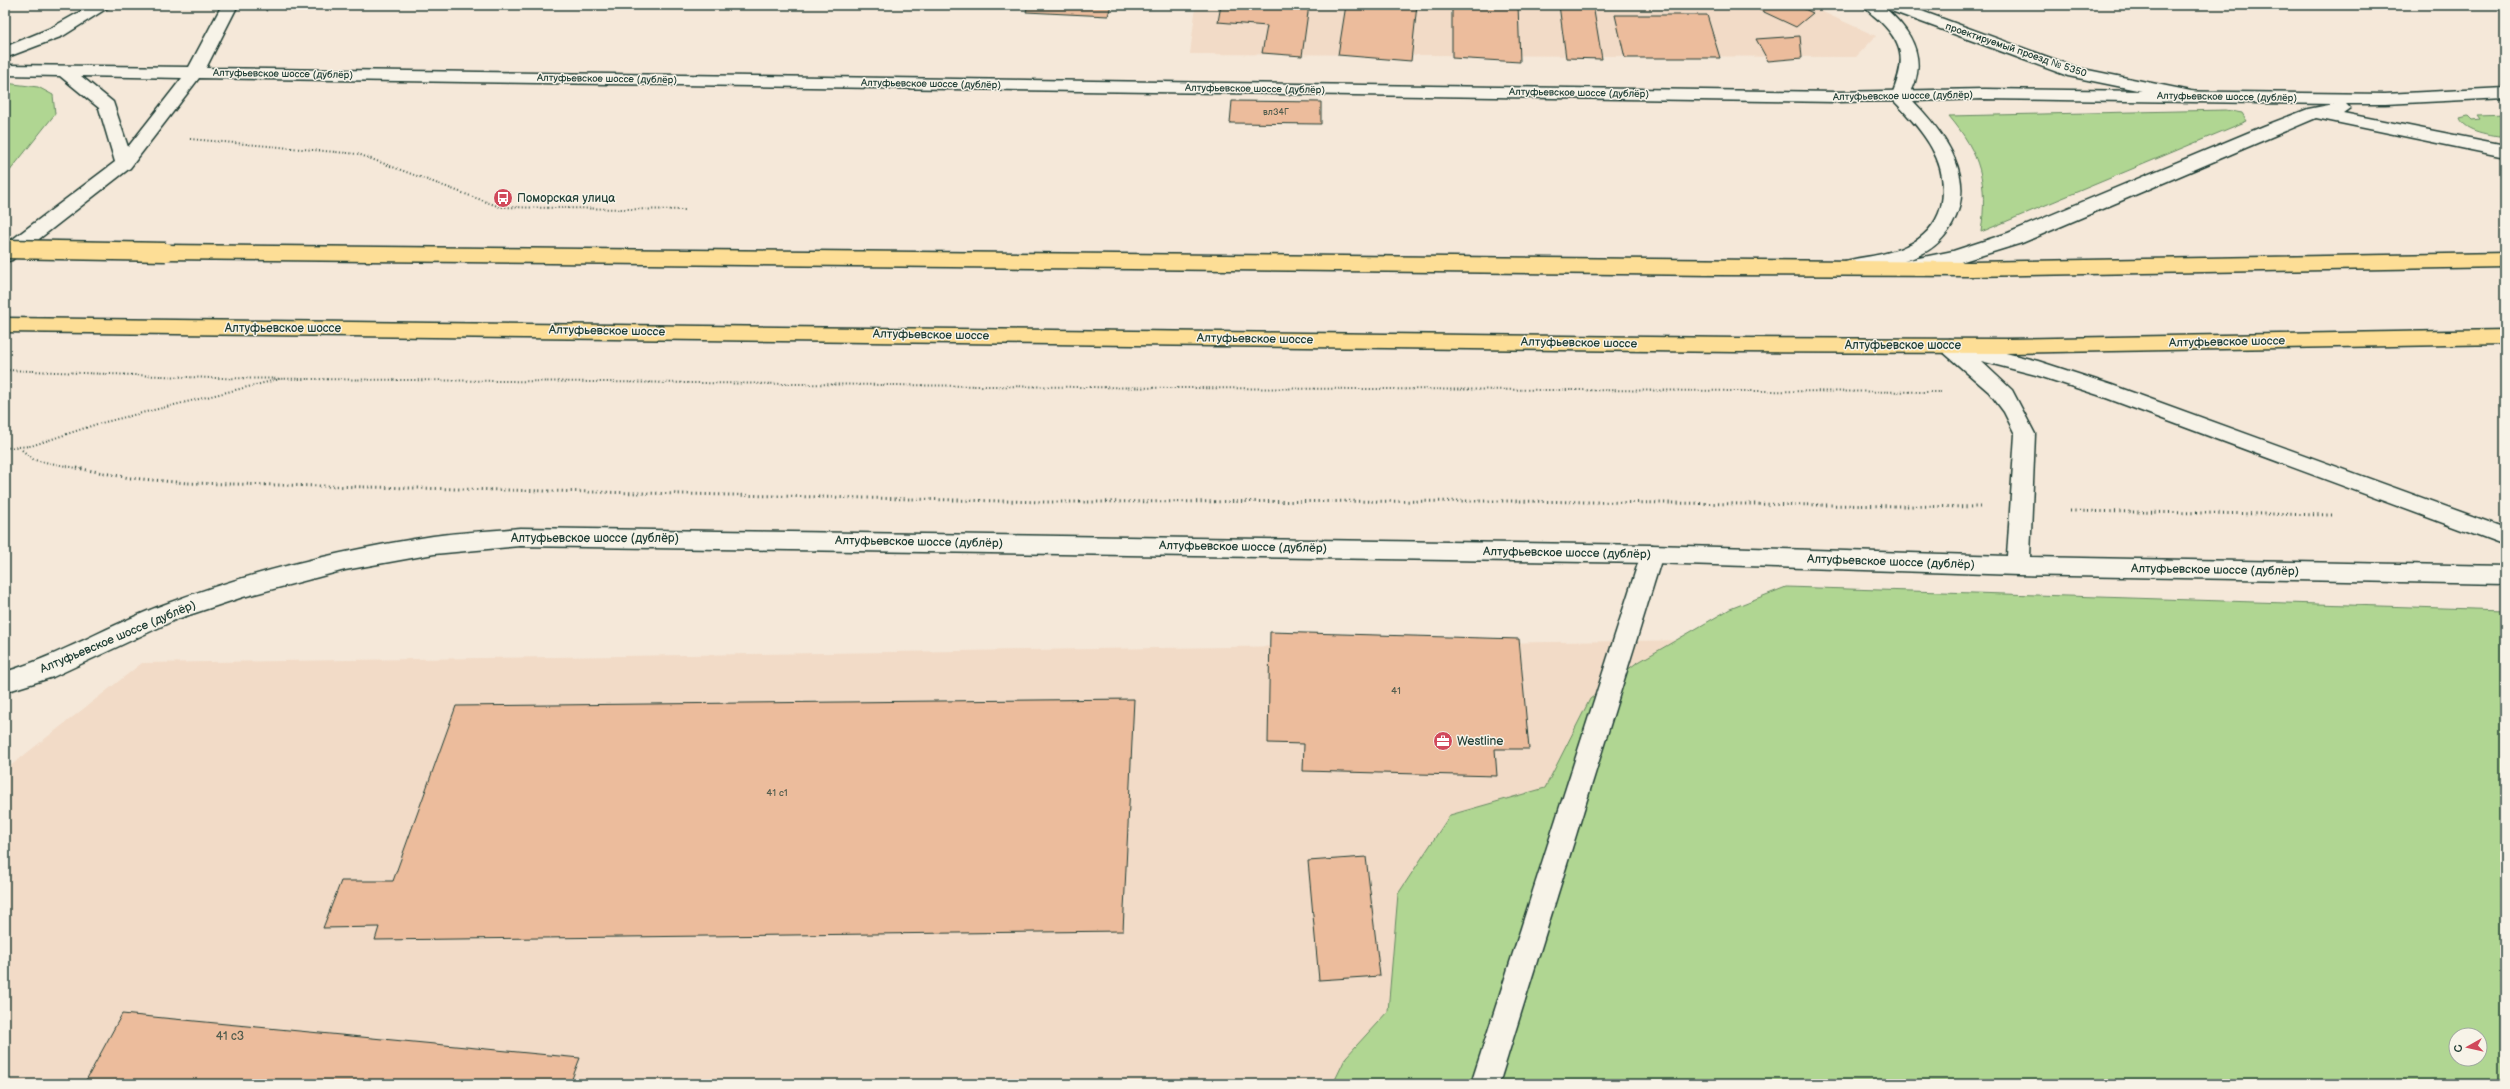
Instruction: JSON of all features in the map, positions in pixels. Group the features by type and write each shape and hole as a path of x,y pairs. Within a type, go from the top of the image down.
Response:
{"main road":[{"path":"5,53 56,32 104,5"},
{"path":"5,255 124,164 194,72 230,5"},
{"path":"1843,269 1887,259 1914,250 1931,239 1945,223 1951,204 1954,184 1950,164 1930,131 1900,97 1910,70 1910,58 1898,32 1871,5"},
{"name":"проектируемый проезд № 5350","path":"1890,5 2074,72 2191,96"},
{"name":"Алтуфьевское шоссе (дублёр)","path":"5,70 1900,97 1984,94 2385,99 2505,93"},
{"path":"63,70 107,106 124,164"},
{"path":"2191,96 2314,113 2505,151"},
{"path":"1897,268 1928,264 2015,238 2314,113 2385,99"},
{"path":"5,249 166,252 1843,269 2505,260"},
{"name":"Алтуфьевское шоссе","path":"5,325 1946,346 2505,337"},
{"path":"1946,346 2038,368 2105,390 2505,538"},
{"path":"1946,346 1993,380 2018,415 2025,434 2018,566"},
{"name":"Алтуфьевское шоссе (дублёр)","path":"5,682 45,670 170,612 243,588 345,561 434,544 520,537 620,536 1652,554 2018,566 2505,575"},
{"path":"1485,1084 1652,554"}],"path":[{"path":"185,139 358,154 500,207 686,210"},
{"path":"5,370 212,378 1171,388 1928,390 1948,393"},
{"path":"5,448 22,450 71,432 227,395 283,378"},
{"path":"22,450 34,460 130,478 187,483 1047,502 1512,501 1980,508 1982,502"},
{"path":"2070,511 2336,516"}],"shaded area":[{"path":"1196,5 1807,5 1876,36 1856,57 1190,54"},
{"path":"2505,628 2505,1084 5,1084 5,770 142,663"}],"green space":[{"path":"5,83 38,87 53,95 55,114 5,177"},
{"path":"2226,110 2242,113 2247,121 1981,232 1983,199 1980,170 1968,143 1949,116"},
{"path":"2505,114 2505,137 2473,130 2467,127 2460,118 2468,116 2472,120 2480,119 2477,115"},
{"path":"1786,587 2505,610 2505,1084 1333,1084 1346,1057 1388,1011 1398,894 1450,815 1545,788 1590,699 1635,664 1730,609"}],"building":[{"path":"1028,5 1111,5 1108,16 1026,12"},
{"path":"1221,5 1309,5 1302,56 1262,53 1267,26 1218,22"},
{"path":"1346,5 1417,5 1411,61 1338,55"},
{"path":"1452,5 1518,5 1520,62 1452,58"},
{"path":"1559,5 1593,5 1602,59 1566,58"},
{"path":"1749,5 1796,5 1813,13 1796,27"},
{"path":"1615,15 1707,15 1720,58 1625,58"},
{"path":"1800,36 1802,58 1768,61 1756,39"},
{"path":"1232,101 1321,102 1321,124 1230,123"},
{"path":"1270,632 1519,639 1529,749 1495,749 1497,776 1303,771 1304,744 1268,743"},
{"path":"1134,699 1123,931 375,940 379,927 323,928 341,881 393,881 456,706"},
{"path":"1366,857 1380,976 1319,980 1308,861"},
{"path":"122,1014 580,1058 570,1084 84,1084"}],"place":[{"name":"Поморская улица","path":"503,198"},
{"name":"Westline","path":"1443,741"}]}
